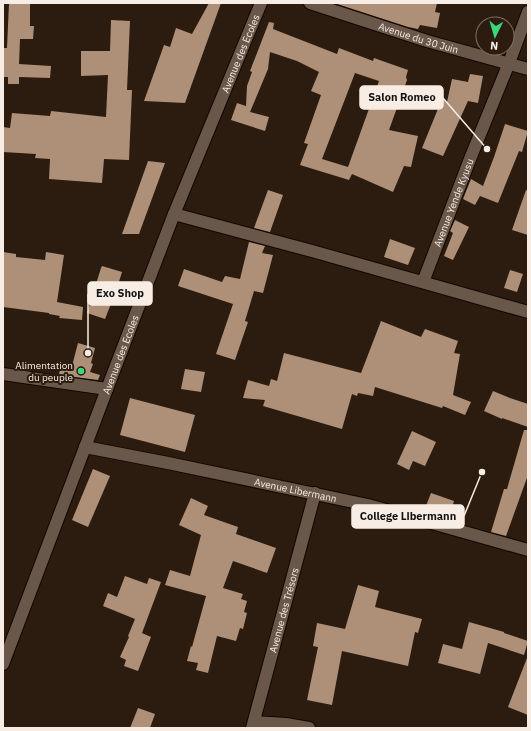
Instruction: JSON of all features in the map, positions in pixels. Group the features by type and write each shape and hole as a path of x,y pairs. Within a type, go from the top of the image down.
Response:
{"street":[{"name":"Avenue des Ecoles","path":"3,664 174,214 261,3"},
{"name":"Avenue du 30 Juin","path":"310,3 420,39 528,69"},
{"name":"Avenue Yende Kyusu","path":"423,282 528,12"},
{"path":"174,214 528,312"},
{"path":"3,374 107,389"},
{"name":"Avenue Libermann","path":"85,447 315,493 400,513 528,550"},
{"name":"Avenue des Trésors","path":"253,725 315,493"},
{"path":"253,725 286,724 309,728"}],"building":[{"path":"9,3 30,4 30,26 34,26 33,39 20,39 19,64 51,66 50,78 19,77 19,84 8,84 8,77 3,77 3,48 7,48"},
{"path":"209,3 221,3 185,103 144,101 164,45 170,47 176,28 192,34"},
{"path":"334,3 437,3 435,12 440,13 437,28 420,25 418,29"},
{"path":"111,20 130,21 127,90 132,90 129,160 104,159 102,183 49,179 50,159 35,158 36,154 3,152 3,127 10,128 12,113 50,116 51,111 106,117 108,75 81,76 81,51 110,51"},
{"path":"269,22 274,23 273,29 337,54 339,48 373,61 374,58 408,70 406,77 407,80 389,130 418,136 411,167 404,166 393,192 352,174 349,180 300,165 308,144 304,143 321,95 311,91 319,72 297,61 270,52 268,69 250,112 269,117 265,131 231,120 237,103 246,106 247,86 252,72 250,71","holes":["355,73 379,81 348,167 322,159"]},
{"path":"470,74 483,76 478,103 468,101 443,156 422,148 442,99 447,102 452,79 468,82"},
{"path":"505,124 528,131 522,152 519,151 498,203 480,196 475,205 463,199 471,179 483,186"},
{"path":"148,161 165,163 139,234 122,234"},
{"path":"268,190 283,195 270,232 254,228"},
{"path":"526,190 528,191 528,235 512,230"},
{"path":"455,220 469,227 453,260 444,256 453,233 450,231"},
{"path":"390,239 415,248 408,265 384,257"},
{"path":"249,242 265,246 262,253 273,255 263,293 254,291 245,321 248,322 235,360 216,354 233,304 178,286 184,269 222,282 225,276 240,279"},
{"path":"3,252 16,254 16,257 45,260 46,252 64,255 57,302 83,307 82,320 59,318 60,316 49,313 3,307"},
{"path":"102,266 122,272 105,319 87,313"},
{"path":"510,270 523,274 517,292 504,288"},
{"path":"381,321 421,337 425,329 458,341 454,353 460,354 453,395 471,402 465,415 443,406 442,408 375,387 373,396 358,393 357,396 352,394 342,429 263,406 265,400 243,398 248,380 269,386 271,379 277,381 284,353 361,373"},
{"path":"78,343 95,348 91,363 93,364 90,372 100,375 98,380 59,375 61,363 72,366"},
{"path":"185,369 205,372 201,392 181,389"},
{"path":"493,391 528,404 528,427 502,419 484,411"},
{"path":"130,398 195,415 185,452 120,435"},
{"path":"524,430 528,430 528,475 506,536 491,532 504,489 507,489"},
{"path":"412,431 436,442 425,466 413,461 409,470 397,464"},
{"path":"93,469 110,476 88,527 72,520"},
{"path":"431,493 454,501 448,520 424,511"},
{"path":"191,498 208,506 204,515 238,527 236,534 276,548 267,573 233,561 223,588 243,594 241,599 247,601 244,612 247,613 243,629 240,628 236,641 217,636 208,673 196,670 198,663 187,661 206,596 165,585 170,570 190,576 201,535 179,525"},
{"path":"125,576 147,584 149,578 161,582 142,633 151,637 138,671 124,666 126,660 120,657 135,619 103,606 108,593 117,597"},
{"path":"358,585 379,591 375,607 422,619 418,633 415,632 408,666 342,651 332,705 307,700 318,647 313,646 317,623 345,629"},
{"path":"469,622 504,632 528,641 524,655 488,643 480,674 438,663 443,644 462,649"},
{"path":"528,658 528,715 508,707"},
{"path":"138,708 155,714 150,728 130,728"}],"place":[{"name":"Salon Romeo","path":"487,149"},
{"name":"Exo Shop","path":"88,353"},
{"name":"Alimentation du peuple","path":"81,371"},
{"name":"College Libermann","path":"482,472"}]}
